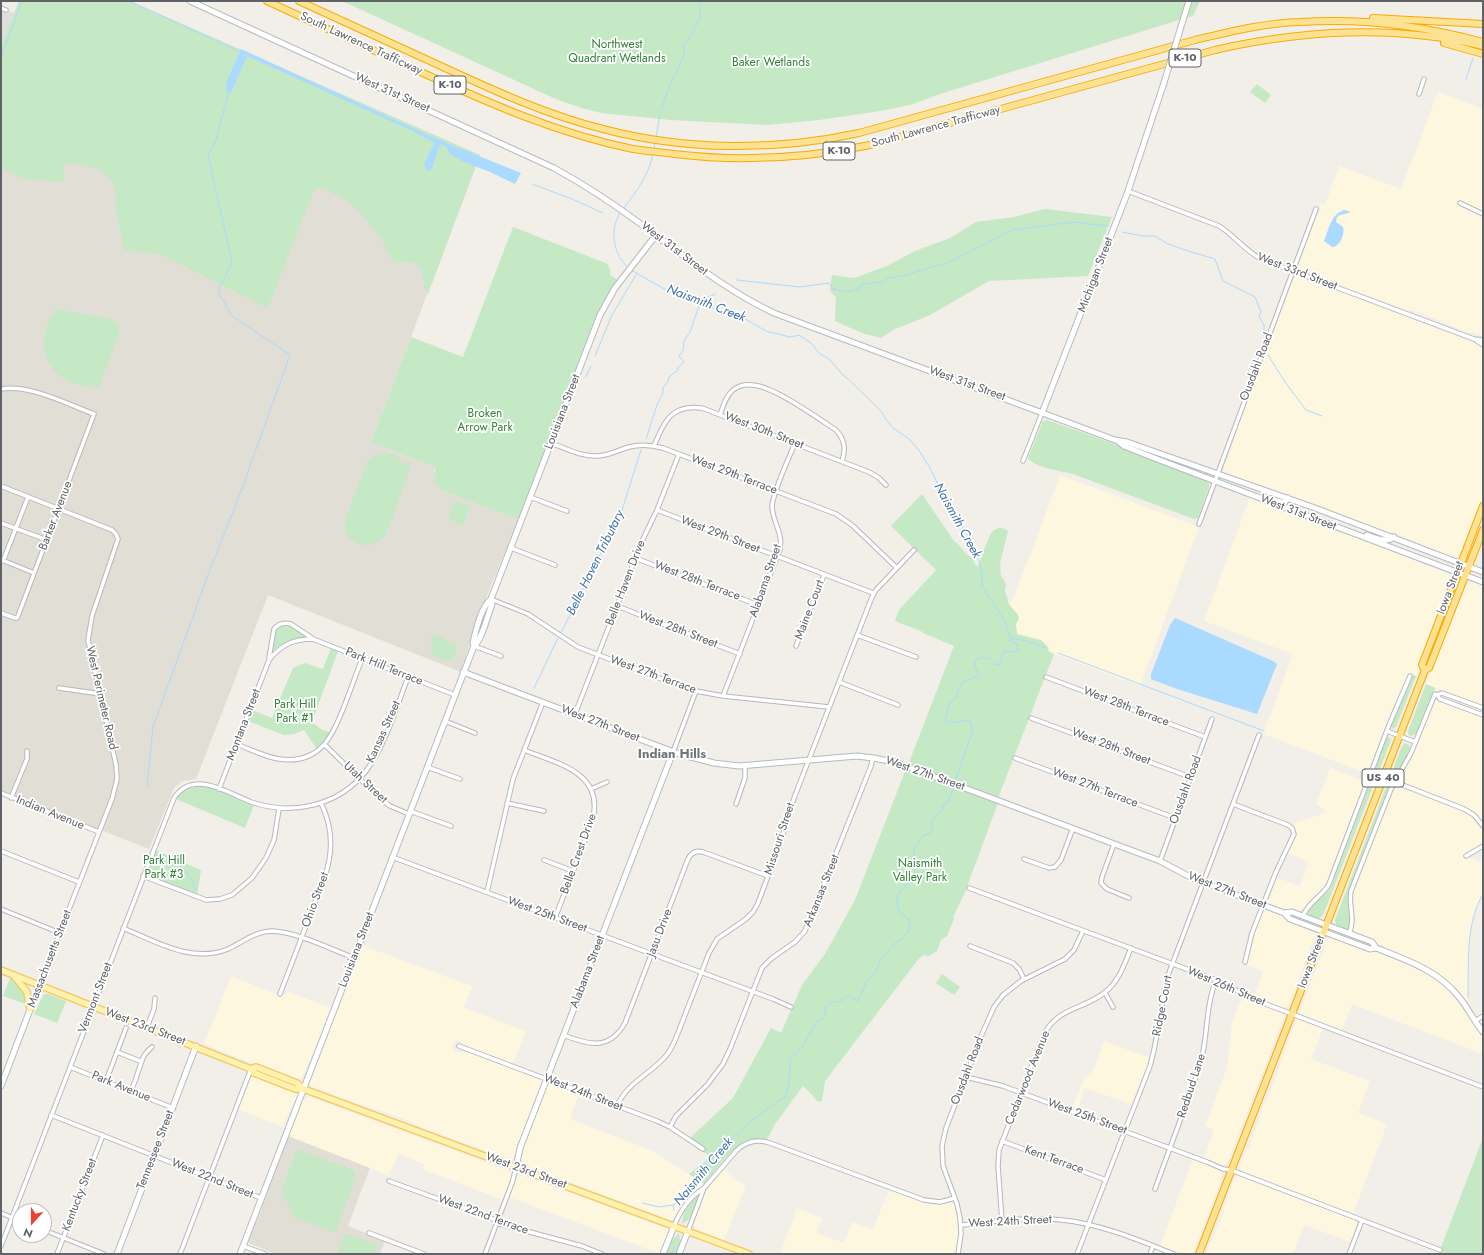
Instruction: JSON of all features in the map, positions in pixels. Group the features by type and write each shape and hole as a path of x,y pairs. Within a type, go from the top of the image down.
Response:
{"highway":[{"name":"South Lawrence Trafficway","path":"267,1 516,114 569,133 640,150 712,158 755,159 794,157 842,150 894,139 1221,48 1266,40 1336,33 1394,33 1437,38 1483,46"},
{"name":"South Lawrence Trafficway","path":"299,1 517,100 586,125 644,138 729,146 773,146 845,136 899,123 1201,39 1242,30 1300,22 1354,21 1394,23 1436,30 1483,42"},
{"path":"1300,22 1353,17 1401,18 1483,24"},
{"path":"1377,34 1436,41 1483,54"},
{"name":"Iowa Street","path":"1425,670 1422,665 1483,506"},
{"name":"Iowa Street","path":"1199,1254 1399,736 1425,670 1430,668 1483,530"}],"main road":[{"name":"West 31st Street","path":"190,1 526,154 566,175 636,220 722,284 762,307 1115,440 1127,442 1288,498 1483,572"},
{"name":"Michigan Street","path":"1042,413 1128,191 1163,86 1189,1"},
{"name":"Louisiana Street","path":"240,1254 474,646 473,643 484,609 491,599 600,315 622,278 656,235"},
{"name":"West 31st Street","path":"1115,440 1124,446 1483,582"},
{"path":"1259,498 1284,503 1288,498"},
{"path":"1349,532 1359,532 1388,541 1392,540 1394,537"},
{"name":"West 27th Street","path":"464,672 673,752 714,763 745,766 856,756 895,762 1160,860 1182,874 1284,913 1290,919 1370,949 1376,948 1416,963 1437,976 1460,997 1483,1032"},
{"name":"Alabama Street","path":"516,1168 520,1148 673,752"},
{"name":"West 27th Street","path":"1284,913 1292,912 1372,942 1376,948"},
{"name":"West 23rd Street","path":"1,970 251,1069 256,1067 270,1072 297,1083 303,1089 749,1254"},
{"path":"10,974 25,989 29,1000 30,1010"},
{"name":"Massachusetts Street","path":"1,1086 39,986"},
{"name":"Tennessee Street","path":"117,1254 196,1046"},
{"path":"663,1254 674,1226"},
{"path":"679,1254 688,1231"}],"street":[{"path":"1,8 6,10"},
{"path":"1418,94 1424,79"},
{"name":"West 33rd Street","path":"1128,191 1219,226 1256,257 1474,339 1483,345"},
{"path":"1460,203 1483,214"},
{"name":"Ousdahl Road","path":"1199,524 1316,209"},
{"name":"West 33rd Street","path":"1474,339 1483,340"},
{"path":"720,415 726,399 736,388 751,384 766,389 780,395 836,430 842,438 844,446 842,461"},
{"name":"Barker Avenue","path":"1,389 19,388 34,391 94,414 17,618 1,613"},
{"name":"West 30th Street","path":"654,446 663,425 671,415 679,410 696,407 702,408 869,472 886,485"},
{"name":"Michigan Street","path":"1023,461 1042,413"},
{"name":"West 29th Terrace","path":"551,443 590,456 607,454 636,445 654,446 679,454 776,491 841,518 852,525 897,568"},
{"name":"Alabama Street","path":"724,696 777,556 781,537 773,513 773,500 795,443"},
{"name":"Belle Haven Drive","path":"575,714 635,558 657,510 679,454"},
{"path":"1,486 58,508"},
{"path":"28,497 2,560 34,573"},
{"path":"530,497 567,511"},
{"name":"West Perimeter Road","path":"58,508 112,530 118,537 115,550 92,616 88,636 90,652 114,752 117,772 114,790 99,832"},
{"name":"West 29th Street","path":"657,510 873,594"},
{"path":"1,523 47,540"},
{"path":"511,548 555,564"},
{"name":"Missouri Street","path":"617,1106 628,1089 662,1060 669,1052 714,942 746,919 753,912 758,903 779,847 794,798 808,760 873,594 914,550"},
{"name":"West 28th Terrace","path":"635,558 758,605"},
{"name":"Maine Court","path":"796,646 824,575"},
{"name":"West 27th Terrace","path":"491,599 528,614 571,643 681,687 724,696 829,707"},
{"name":"West 28th Street","path":"617,606 740,654"},
{"name":"Park Hill Terrace","path":"281,624 291,624 313,639 455,695"},
{"name":"Montana Street","path":"219,789 269,660 274,629 281,624"},
{"path":"857,635 916,658"},
{"name":"Park Hill Terrace","path":"282,647 294,641 313,639"},
{"path":"474,646 501,656"},
{"name":"Montana Street","path":"269,660 282,647"},
{"path":"236,744 272,758 289,760 309,756 325,745 336,726 362,659"},
{"path":"1303,916 1306,908 1323,893 1329,884 1387,731 1410,676"},
{"name":"Kansas Street","path":"219,789 256,804 279,809 303,807 321,803 342,792 359,778 371,763 379,748 408,677"},
{"name":"West 28th Terrace","path":"1046,677 1205,737"},
{"path":"839,682 898,705"},
{"path":"59,688 100,694"},
{"name":"Alabama Street","path":"673,752 696,691"},
{"path":"1436,694 1442,693 1483,708"},
{"path":"1436,694 1440,699 1483,715"},
{"path":"1349,934 1353,920 1350,901 1351,893 1389,794 1406,764 1436,694"},
{"path":"487,892 513,779 543,702"},
{"name":"West 28th Street","path":"1031,718 1190,777"},
{"name":"Ousdahl Road","path":"1160,860 1212,719"},
{"path":"445,721 475,733"},
{"path":"1387,731 1415,742"},
{"name":"Ridge Court","path":"1077,1254 1152,1061 1164,986 1259,735"},
{"name":"Utah Street","path":"325,745 384,802 410,813 452,826"},
{"name":"Belle Crest Drive","path":"524,750 572,769 582,777 591,789 595,805 594,817 555,918"},
{"path":"11,798 27,759 27,751"},
{"name":"Arkansas Street","path":"670,1127 681,1110 719,1072 730,1049 762,968 772,958 800,938 808,926 873,758"},
{"name":"West 27th Terrace","path":"1015,758 1175,818"},
{"path":"736,804 745,778 745,766"},
{"path":"427,767 460,779"},
{"path":"591,789 608,782"},
{"path":"1395,782 1464,809 1476,817 1483,826"},
{"name":"Vermont Street","path":"17,1203 172,801 177,793 185,787 195,784 204,784 219,789"},
{"name":"Indian Avenue","path":"1,793 99,832"},
{"name":"Ohio Street","path":"280,994 324,879 329,860 330,830 325,811 321,803"},
{"path":"508,803 544,811"},
{"path":"1233,804 1288,825 1292,828 1294,834 1276,872 1252,933 1245,962"},
{"path":"143,876 206,900 220,899 232,895 252,878 266,858 274,840 279,809"},
{"path":"1024,859 1049,868 1057,866 1061,860 1073,828"},
{"name":"Massachusetts Street","path":"39,986 99,832"},
{"path":"1114,844 1101,883 1107,889 1129,898"},
{"path":"1466,856 1483,846"},
{"path":"1,851 79,882"},
{"name":"Jasu Drive","path":"564,1035 583,1042 595,1044 606,1041 616,1035 625,1023 688,859 692,854 703,852 768,876"},
{"name":"West 25th Street","path":"392,857 702,972 791,1007"},
{"path":"544,860 573,871"},
{"name":"West 26th Street","path":"969,888 1216,980 1248,997 1483,1087"},
{"path":"1,910 60,933"},
{"path":"123,928 176,950 195,954 209,954 222,951 254,935 264,932 285,932 354,958"},
{"name":"Ousdahl Road","path":"958,1254 961,1238 961,1225 955,1198 943,1166 942,1146 946,1128 994,1007 1009,989 1024,979 1065,959 1074,950 1084,931"},
{"path":"970,946 1013,963 1019,969 1024,979"},
{"name":"Cedarwood Avenue","path":"1002,1221 998,1160 999,1150 1040,1044 1050,1025 1057,1017 1105,993 1120,974 1131,948"},
{"name":"Redbud Lane","path":"1155,1189 1195,1085 1202,1059 1210,996 1216,980"},
{"path":"1105,993 1113,1007"},
{"path":"147,1027 154,1010 155,998"},
{"path":"1475,1021 1483,1016"},
{"path":"106,1081 126,1028"},
{"name":"West 24th Street","path":"459,1046 670,1127 703,1149"},
{"path":"131,1091 140,1068 140,1061 152,1047"},
{"path":"117,1052 140,1061"},
{"name":"Park Avenue","path":"70,1067 173,1108"},
{"path":"180,1254 251,1069"},
{"name":"West 25th Street","path":"966,1077 992,1082 1021,1092 1440,1250"},
{"name":"West 22nd Street","path":"51,1115 261,1198"},
{"name":"Kentucky Street","path":"57,1254 103,1135"},
{"path":"674,1226 682,1209 704,1188 737,1150 749,1143 762,1141 927,1201 940,1202 955,1198"},
{"name":"Kent Terrace","path":"1002,1141 1106,1180"},
{"name":"Alabama Street","path":"485,1254 512,1183 516,1168"},
{"name":"West 22nd Terrace","path":"388,1180 497,1222 582,1246 602,1254"},
{"path":"688,1231 704,1188"},
{"path":"1,1213 12,1217"},
{"name":"Vermont Street","path":"1,1246 12,1217"},
{"name":"West 24th Street","path":"961,1225 1048,1219 1088,1224 1112,1231 1174,1254"},
{"path":"1349,1254 1362,1220"},
{"path":"52,1233 104,1254"},
{"path":"369,1233 424,1254"},
{"path":"243,1246 264,1254"},
{"path":"1150,1254 1153,1246"}],"shaded area":[{"path":"19,1 130,1 480,155 371,442 435,467 434,472 441,490 519,520 477,621 461,672 268,595 196,779 182,781 174,788 149,849 4,792 1,800 1,46"},
{"path":"1,8 14,13 1,46"},
{"path":"1438,92 1483,109 1483,212 1463,201 1461,206 1483,217 1483,336 1472,332 1467,333 1413,310 1409,311 1300,271 1298,267 1316,217 1321,211 1320,203 1325,205 1339,166 1401,189"},
{"path":"1296,276 1483,346 1483,498 1461,552 1456,556 1450,556 1393,532 1389,533 1298,499 1227,475 1224,472 1224,468 1244,411 1293,278"},
{"path":"1060,476 1199,527 1140,686 964,620 976,588 1012,602"},
{"path":"1250,497 1284,512 1341,533 1346,533 1409,557 1449,575 1450,583 1416,676 1409,674 1395,702 1369,774 1263,734 1293,654 1204,621"},
{"path":"1472,582 1483,585 1483,706 1426,684 1466,587"},
{"path":"1438,700 1483,717 1483,821 1465,806 1404,783 1401,780 1433,704"},
{"path":"1330,768 1366,782 1328,882 1325,887 1300,912 1271,905 1268,899 1277,878 1300,886 1309,862 1288,853 1296,833 1295,828 1291,824 1325,813 1326,810 1316,805"},
{"path":"1396,787 1401,787 1461,810 1475,820 1483,831 1483,843 1462,855 1483,863 1483,894 1478,902 1472,919 1470,932 1468,1003 1454,987 1433,970 1413,959 1354,933 1353,931 1355,921 1353,895"},
{"path":"1265,910 1269,910 1313,929 1315,932 1315,937 1290,1003 1286,1007 1281,1008 1254,997 1263,971 1246,964 1254,934 1262,913"},
{"path":"1334,937 1414,965 1432,975 1460,1002 1483,1036 1483,1054 1352,1004 1342,1030 1301,1014 1300,1011 1326,942 1330,938"},
{"path":"361,945 472,986 464,1008 526,1031 513,1064 468,1048 459,1040 454,1042 452,1046 453,1050 456,1052 469,1052 542,1081 513,1159 508,1159 418,1126 380,1110 376,1110 311,1086 310,1083"},
{"path":"231,976 280,996 287,994 288,992 332,1008 302,1078 295,1080 204,1044"},
{"path":"1242,996 1283,1013 1284,1017 1227,1163 1223,1165 1204,1158 1214,1130 1205,1126 1227,1068 1232,1024"},
{"path":"1297,1019 1323,1028 1311,1059 1370,1081 1358,1113 1387,1124 1353,1214 1276,1185 1242,1171 1240,1168 1242,1159 1249,1147"},
{"path":"1104,1041 1150,1058 1133,1105 1085,1088 1077,1111 1072,1109 1084,1078 1092,1074"},
{"path":"253,1076 296,1093 297,1096 294,1104 289,1111 284,1125 285,1128 238,1109 250,1078"},
{"path":"551,1083 579,1094 570,1119 653,1151 704,1184 682,1206 675,1218 671,1220 522,1164 520,1160 528,1135 547,1085"},
{"path":"309,1097 509,1171 511,1176 503,1200 422,1169 424,1164 398,1154 389,1176 288,1136 304,1099"},
{"path":"288,1136 370,1168 348,1226 385,1241 380,1254 275,1254 249,1243 248,1241 262,1209 261,1207"},
{"path":"1193,1159 1222,1169 1223,1174 1193,1254 1181,1254 1160,1246"},
{"path":"723,1169 746,1186 724,1240 696,1229 693,1224 705,1193"},
{"path":"522,1175 668,1229 669,1232 661,1254 509,1197 517,1178"},
{"path":"1238,1176 1355,1220 1357,1225 1351,1242 1304,1225 1293,1254 1206,1254 1224,1212 1223,1208 1235,1178"},
{"path":"889,1190 929,1204 954,1203 958,1218 959,1235 956,1254 780,1254 797,1208 822,1218 817,1233 844,1243 852,1222 873,1229"}],"green space":[{"path":"19,1 130,1 480,155 428,294 424,287 422,271 418,265 411,262 395,262 390,256 380,237 361,213 348,201 322,188 316,189 313,192 268,308 160,254 124,250 116,207 115,188 110,179 100,170 86,165 64,163 64,182 25,179 1,168 1,46"},
{"name":"Baker Wetlands","path":"342,1 1200,1 1193,16 940,94 910,105 819,120 766,125 671,120 601,113 582,108 558,100"},
{"path":"1257,84 1271,95 1265,103 1250,92"},
{"path":"1045,209 1112,217 1088,276 989,281 930,315 893,330 881,338 862,333 835,321 836,298 830,290 832,275 854,278 887,266 915,251 950,238 976,222 1014,217"},
{"name":"Broken Arrow Park","path":"513,227 608,264 610,275 618,280 596,318 519,520 441,490 435,483 435,467 371,442 411,337 463,357"},
{"path":"55,309 112,319 119,326 119,333 99,387 83,386 69,381 58,373 50,363 45,352 44,338 47,324"},
{"path":"1047,420 1120,446 1207,481 1209,483 1209,487 1198,518 1194,519 1073,474 1042,467 1031,461 1028,458 1043,421"},
{"path":"385,452 397,456 405,467 408,462 412,464 385,537 371,545 358,544 348,535 345,529 345,521 367,462 374,455"},
{"path":"922,494 954,541 973,558 978,567 987,542 993,531 1000,528 1008,531 1000,563 1001,576 1006,585 1005,591 1009,604 1018,615 1019,619 1016,624 1017,634 1041,640 1049,648 1048,651 1054,654 998,798 908,765 954,646 895,621 899,610 936,570 891,526"},
{"path":"455,501 470,506 463,525 448,519"},
{"path":"282,625 295,628 305,637 289,641 274,650 275,632"},
{"path":"440,635 446,641 457,646 454,657 451,660 447,661 430,654 432,650 431,636"},
{"name":"Park Hill Park #1","path":"331,648 338,651 312,722 321,729 331,733 317,749 304,730 294,734 284,735 248,721 252,710 272,718 293,668 305,663 323,669"},
{"path":"1413,675 1416,676 1396,727 1392,729 1391,726"},
{"path":"1426,684 1435,688 1416,734 1411,736 1408,734 1408,731"},
{"path":"1389,737 1391,740 1324,913 1318,919 1309,916 1308,911 1310,908 1326,894 1331,887 1386,738"},
{"path":"1405,743 1409,745 1410,750 1387,794 1349,893 1349,928 1346,930 1337,927 1335,920 1402,746"},
{"name":"Naismith Valley Park","path":"906,769 998,803 965,892 953,917 954,919 947,936 941,940 937,951 929,956 923,955 917,961 825,1081 822,1101 818,1102 803,1086 775,1124 767,1140 757,1139 739,1146 724,1160 704,1184 689,1174 711,1157 702,1151 704,1147 690,1138 733,1098 771,1028 781,1033 802,985 825,954 855,900"},
{"path":"198,786 208,787 254,805 245,828 176,799 182,792"},
{"name":"Park Hill Park #3","path":"155,850 201,870 197,896 148,875 147,872"},
{"path":"942,974 960,987 954,995 936,983"},
{"path":"10,978 18,983 23,989 28,1005 3,996"},
{"path":"44,994 48,994 66,1001 57,1023 34,1014"},
{"path":"1483,1138 1483,1254 1438,1254 1440,1250"},
{"path":"297,1149 353,1170 356,1178 335,1233 294,1217 282,1191"},
{"path":"701,1192 692,1214 682,1224 682,1219 686,1210 691,1202"},
{"path":"345,1233 378,1245 375,1254 337,1254"},
{"path":"679,1233 680,1242 677,1254 665,1254 671,1241"}],"water":[{"path":"241,49 439,140 521,173 515,184 462,161 450,154 446,146 440,144 432,169 427,171 424,164 435,143 415,132 247,56 231,93 227,92 226,83"},
{"path":"1344,210 1350,212 1339,215 1336,222 1343,227 1343,236 1340,243 1332,247 1324,241 1333,218"},
{"path":"1175,618 1277,664 1257,714 1174,688 1151,679 1151,674 1170,625"}],"waterway":[{"path":"1,57 22,1"},
{"path":"129,1 241,52"},
{"name":"Naismith Creek","path":"661,110 685,52 683,46 692,34 700,18 700,4 702,1"},
{"path":"1466,79 1473,58"},
{"path":"147,786 153,727 290,355 231,315 218,291 232,262 208,156 216,140 229,91"},
{"name":"Naismith Creek","path":"656,137 660,114"},
{"name":"Naismith Creek","path":"654,149 655,142"},
{"name":"Naismith Creek","path":"623,209 645,176 653,154"},
{"path":"532,184 572,199 603,213"},
{"name":"Naismith Creek","path":"620,213 615,227 614,242 619,256 629,268"},
{"path":"737,280 800,287 829,283 833,289 846,292 859,289 862,284 882,282 888,278 909,275 950,262 1012,230 1074,222 1106,226"},
{"path":"1122,232 1143,236 1155,236 1166,243 1215,259 1223,281 1255,297 1261,312 1259,316 1264,325 1264,331"},
{"name":"Naismith Creek","path":"631,270 668,291 742,317 766,331 790,337 799,335 811,343 820,354 829,359 844,376 881,411 893,428 908,438 918,449 930,468 955,520 962,526 974,547 981,567 982,586 1003,618 1011,638 1010,641 1016,643 1018,649 1017,652 1007,651 1003,653 1000,664 996,665 989,658 978,658 975,662 975,667 979,676 962,682 961,687 958,690 957,697 949,704 945,720 947,722 968,720 970,721 972,727 972,733 955,781"},
{"path":"595,356 612,315 636,275"},
{"name":"Belle Haven Tributary","path":"646,439 657,405 663,393 663,388 668,382 669,377 678,370 677,368 684,362 679,356 683,351 684,341 690,332 700,303 704,299 715,294"},
{"path":"1268,355 1285,382 1306,410 1322,416"},
{"path":"586,377 591,366"},
{"name":"Belle Haven Tributary","path":"562,631 622,514 641,450"},
{"name":"Belle Haven Tributary","path":"534,688 558,638"},
{"path":"1012,638 1046,648"},
{"path":"1058,653 1264,731"},
{"name":"Naismith Creek","path":"674,1210 673,1205 677,1203 688,1187 705,1168 718,1159 735,1135 741,1133 750,1122 785,1097 789,1083 790,1060 802,1047 817,1021 824,1018 826,1006 831,1003 841,1001 849,996 858,1001 866,983 875,973 880,961 895,943 904,937 910,928 909,919 902,914 898,908 898,897 901,890 910,882 914,874 915,848 922,836 929,834 933,829 931,824 936,815 942,811 943,805 948,802 954,786"},
{"path":"161,853 186,872 196,890"},
{"path":"1468,997 1469,944 1473,918 1483,894"},
{"path":"642,1203 659,1207 673,1205"},
{"path":"671,1254 674,1247"}],"district":[{"name":"Indian Hills","path":"672,755"}],"park label":[{"name":"Northwest Quadrant Wetlands","path":"617,52"}]}
